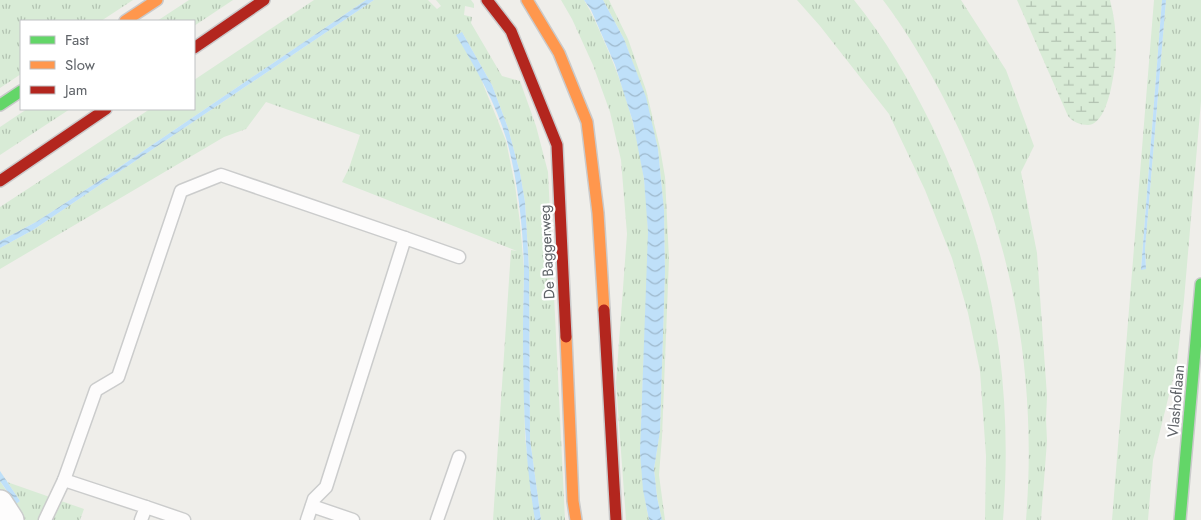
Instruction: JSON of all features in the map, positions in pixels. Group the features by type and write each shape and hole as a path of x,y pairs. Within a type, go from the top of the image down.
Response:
{"street":[{"path":"127,20 157,0"},
{"path":"195,47 264,0"},
{"name":"De Baggerweg","path":"487,0 511,31 557,145 573,501 576,520"},
{"path":"527,0 559,53 587,122 598,213 616,520"},
{"path":"0,106 20,92"},
{"path":"0,181 105,110"},
{"name":"Vlashoflaan","path":"1180,520 1201,284"},
{"path":"0,504 11,520"}],"lane":[{"path":"45,520 64,480 96,390 118,376 181,191 221,175 459,257"},
{"path":"307,520 314,499 326,487 405,238"},
{"path":"437,520 459,457"},
{"path":"64,480 184,520"},
{"path":"312,506 353,520"},
{"path":"141,520 146,507"}],"green space":[{"path":"0,0 133,0 103,20 20,20 20,75 0,88"},
{"path":"189,0 233,0 195,25 195,20 159,20"},
{"path":"314,0 366,0 96,183 36,222 0,241 0,207 148,110 195,110 195,79"},
{"path":"374,0 428,0 437,9 441,6 436,0 471,0 474,8 465,6 464,15 472,17 471,23 502,76 520,81 536,126 548,172 565,520 541,520 530,439 529,269 525,202 520,173 508,128 492,85 462,32 506,141 515,185 524,269 525,437 535,520 493,520 511,250 517,251 342,182 349,168 360,135 266,102 246,129 224,137 0,269 0,248 33,230"},
{"path":"561,0 584,0 592,15 614,64 630,110 641,158 647,207 648,250 641,447 643,483 649,520 626,520 616,383 627,234 621,160 610,112 593,65"},
{"path":"603,0 609,0 628,39 646,90 665,177 669,259 659,475 665,520 662,520 657,497 654,469 660,430 665,272 664,210 658,149 645,97 624,39"},
{"path":"797,0 854,0 887,45 906,76 932,126 953,173 984,269 994,318 1001,367 1005,417 1006,468 1003,520 985,520 986,456 980,371 968,313 952,258 925,190 889,114 820,26"},
{"path":"883,0 961,0 1006,70 1034,146 1021,172 1037,253 1047,396 1047,441 1041,520 1026,520 1029,465 1028,409 1023,355 1002,247 986,195 965,143 941,93 907,34"},
{"path":"1017,0 1110,0 1116,34 1115,65 1107,104 1096,122 1088,125 1082,124 1068,116"},
{"path":"1154,0 1162,0 1141,269 1146,269 1145,249 1166,0 1201,0 1201,101 1177,362 1153,460 1148,520 1112,520"},
{"path":"26,110 68,110 0,155 0,127"},
{"path":"0,481 15,504 20,501 7,482 84,509 80,520 20,520 0,491"}],"water":[{"path":"366,0 374,0 33,230 0,248 0,241 36,222 96,183"},
{"path":"584,0 603,0 624,39 646,97 658,149 664,210 665,272 660,431 654,469 662,520 649,520 643,490 640,452 648,232 644,179 633,122 615,65 591,10"},
{"path":"1162,0 1166,0 1145,249 1146,269 1141,270"},
{"path":"462,32 492,85 508,128 520,173 525,202 529,269 530,439 541,520 535,520 526,448 523,375 524,269 517,188 507,141 497,113 485,86 456,35"},
{"path":"0,471 20,501 16,504 0,481"}],"traffic: fast":[{"path":"0,105 20,92"},
{"path":"1180,520 1201,284"}],"traffic: slow":[{"path":"127,20 157,0"},
{"path":"527,0 559,53 587,122 598,213 604,310"},
{"path":"566,337 573,501 576,520"}],"traffic: jam":[{"path":"195,47 264,0"},
{"path":"487,0 511,31 557,145 566,337"},
{"path":"0,181 105,110"},
{"path":"604,310 616,520"}]}
